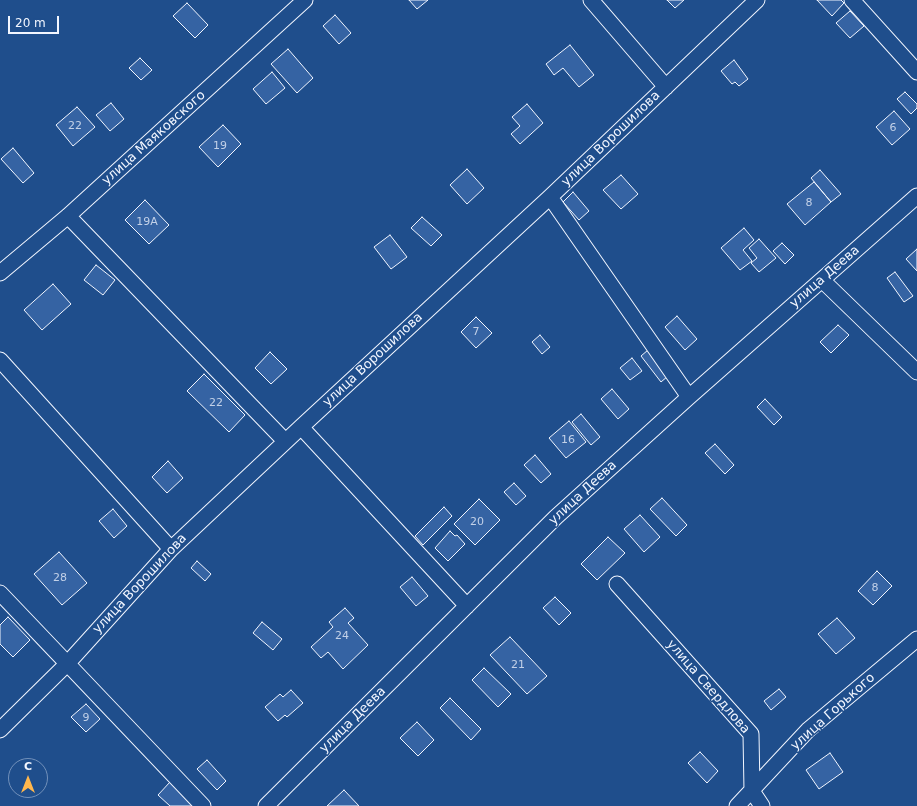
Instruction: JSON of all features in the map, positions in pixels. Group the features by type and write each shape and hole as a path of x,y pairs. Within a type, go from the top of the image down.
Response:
{"street":[{"name":"улица Маяковского","path":"0,273 68,216 305,0"},
{"path":"591,0 666,87"},
{"name":"улица Ворошилова","path":"0,730 68,664 170,549 550,197 757,0"},
{"path":"852,0 917,72"},
{"name":"улица Деева","path":"266,806 556,516 917,196"},
{"path":"550,197 689,397"},
{"path":"68,216 285,441"},
{"path":"822,280 917,372"},
{"path":"0,360 170,549"},
{"path":"301,427 467,606"},
{"name":"улица Свердлова","path":"617,584 751,734 752,791"},
{"path":"0,593 203,806"},
{"name":"улица Горького","path":"737,806 808,730 917,639"},
{"path":"752,791 762,806"}],"building":[{"path":"409,0 428,0 417,9"},
{"path":"667,0 684,0 675,8"},
{"path":"817,0 841,0 844,3 832,16"},
{"path":"187,3 208,25 195,38 173,16"},
{"path":"850,11 864,26 850,38 836,23"},
{"path":"335,15 351,33 339,44 323,26"},
{"path":"570,45 594,75 579,87 563,68 554,75 546,64"},
{"path":"288,49 313,78 297,93 271,64"},
{"path":"140,58 152,70 141,80 129,68"},
{"path":"734,60 748,79 739,86 735,82 732,84 721,71"},
{"path":"272,72 285,88 266,104 253,89"},
{"path":"905,92 917,104 917,108 911,114 897,99"},
{"path":"111,103 124,119 110,131 96,115"},
{"path":"527,104 543,123 520,144 511,134 520,126 512,117"},
{"path":"77,107 95,127 73,146 56,125"},
{"path":"894,111 910,129 892,145 876,127"},
{"path":"223,125 241,144 218,167 199,147"},
{"path":"13,148 34,173 23,183 1,159"},
{"path":"467,169 484,188 467,204 450,185"},
{"path":"820,170 841,194 831,202 811,178"},
{"path":"621,175 638,194 621,209 603,190"},
{"path":"814,182 831,202 805,225 787,204"},
{"path":"573,192 589,211 579,220 563,202"},
{"path":"145,200 169,225 149,244 125,220"},
{"path":"422,217 442,235 431,246 411,228"},
{"path":"744,228 754,240 743,250 752,261 740,270 721,248"},
{"path":"390,235 407,257 391,269 374,247"},
{"path":"759,239 776,258 759,272 751,263 757,258 749,248"},
{"path":"782,243 794,255 785,264 773,251"},
{"path":"917,249 917,271 906,259"},
{"path":"96,265 115,280 103,295 84,280"},
{"path":"895,272 913,296 904,302 887,278"},
{"path":"53,284 71,304 42,330 24,310"},
{"path":"677,316 697,339 685,350 665,327"},
{"path":"476,317 492,333 476,348 461,332"},
{"path":"838,325 849,335 831,353 820,342"},
{"path":"540,335 550,347 542,354 532,342"},
{"path":"648,350 668,376 661,382 641,356"},
{"path":"270,352 287,369 271,384 255,368"},
{"path":"632,358 642,371 630,380 620,368"},
{"path":"204,374 245,415 229,432 187,391"},
{"path":"612,389 629,409 618,419 601,399"},
{"path":"765,399 782,417 774,425 757,407"},
{"path":"581,414 600,437 591,445 572,422"},
{"path":"569,421 586,442 566,458 549,438"},
{"path":"715,444 734,465 725,474 705,453"},
{"path":"535,455 551,474 541,483 524,465"},
{"path":"168,461 183,478 167,493 152,477"},
{"path":"514,483 526,496 516,505 504,492"},
{"path":"662,498 687,525 676,536 650,509"},
{"path":"479,499 500,520 475,545 454,524"},
{"path":"444,507 452,516 423,545 415,536"},
{"path":"113,509 127,526 114,538 99,521"},
{"path":"640,515 660,537 644,552 624,529"},
{"path":"450,531 455,536 457,535 465,544 448,561 435,548"},
{"path":"608,537 625,553 597,580 581,564"},
{"path":"59,552 87,583 62,605 34,574"},
{"path":"197,561 211,574 205,581 191,568"},
{"path":"877,571 892,586 873,605 858,591"},
{"path":"412,577 428,596 416,606 400,587"},
{"path":"555,597 571,613 559,625 543,608"},
{"path":"345,608 354,618 348,623 368,645 343,669 328,652 321,658 311,647 333,627 329,622"},
{"path":"8,617 30,640 13,657 0,644 0,625"},
{"path":"837,618 855,638 836,654 818,634"},
{"path":"262,622 282,639 273,650 253,633"},
{"path":"510,637 547,676 527,694 490,655"},
{"path":"484,668 511,694 498,707 472,680"},
{"path":"779,689 786,697 771,710 764,701"},
{"path":"291,690 303,703 287,717 285,715 278,721 265,707 280,694 283,697"},
{"path":"450,698 481,729 471,740 440,708"},
{"path":"86,704 100,719 86,732 71,717"},
{"path":"417,722 434,740 418,756 400,738"},
{"path":"700,752 718,771 707,783 688,763"},
{"path":"830,753 843,772 819,789 806,770"},
{"path":"207,760 226,781 217,790 197,769"},
{"path":"170,782 194,806 170,806 158,795"},
{"path":"344,790 359,806 327,806"}]}
